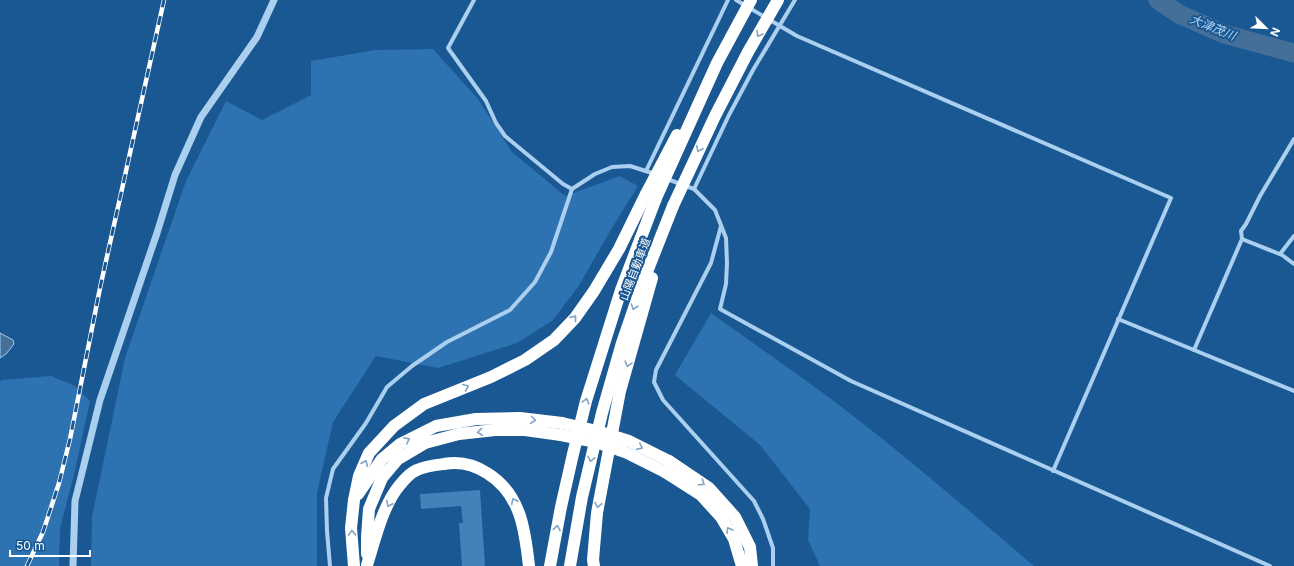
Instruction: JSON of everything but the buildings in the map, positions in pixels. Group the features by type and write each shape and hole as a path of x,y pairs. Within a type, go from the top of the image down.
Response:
{"highway":[{"path":"354,566 351,528 354,500 359,476 369,453 394,426 424,404 525,360 554,340 575,318 594,291 651,196 662,162 751,0"},
{"name":"山陽自動車道","path":"570,566 582,497 602,413 622,344 643,282 673,206 715,116 748,52 778,0"},
{"name":"山陽自動車道","path":"550,566 563,499 586,401 651,196"},
{"path":"594,566 593,560 597,513 620,391 673,206"},
{"path":"354,500 382,459 400,444 436,426 476,419 520,418 562,429 667,467 709,488 735,517 750,547 752,566"},
{"path":"368,565 367,537 369,509 382,478 398,459 425,443 459,434 495,430 562,429"},
{"path":"368,565 387,505 399,486 416,470 449,463 465,463 482,469 507,488 522,519 529,566"},
{"path":"667,467 701,495 721,517 734,539 742,566"}],"street":[{"path":"73,566 75,501 100,400 176,175 201,118 214,97 258,37 274,0"},
{"path":"474,0 448,48 486,101 496,123 505,136 563,184 572,189"},
{"path":"646,172 728,0"},
{"path":"736,0 797,36 1171,198 1053,470"},
{"path":"694,189 728,115 795,0"},
{"path":"1194,350 1242,240 1241,231 1294,139"},
{"path":"330,566 326,498 333,469 366,422 387,387 412,366 447,342 510,310 535,282 551,252 572,189 595,174 612,167 630,166 694,189 715,210 726,238 726,284 720,309 851,381 1270,566"},
{"path":"721,226 711,263 656,370 654,382 663,400 754,501 764,519 772,548 772,566"},
{"path":"1280,254 1294,236"},
{"path":"1242,240 1280,254 1294,264"},
{"path":"1118,320 1294,391"}],"shaded area":[{"path":"433,49 478,99 512,152 565,196 620,176 638,186 578,287 552,321 517,343 438,368 376,356 333,422 317,493 317,566 91,566 92,517 125,358 186,181 226,101 262,120 311,95 311,61 375,50"},
{"path":"711,313 854,416 1034,566 820,566 808,540 810,509 760,445 675,375"},
{"path":"0,333 13,340 14,344 6,354 0,358"},
{"path":"51,376 75,386 90,401 74,475 60,528 59,566 0,566 0,382 2,380"}],"waterway":[{"name":"大津茂川","path":"1158,0 1179,14 1224,34 1294,53"}],"railway":[{"path":"27,566 43,532 59,483 70,439 100,288 164,0"}]}
